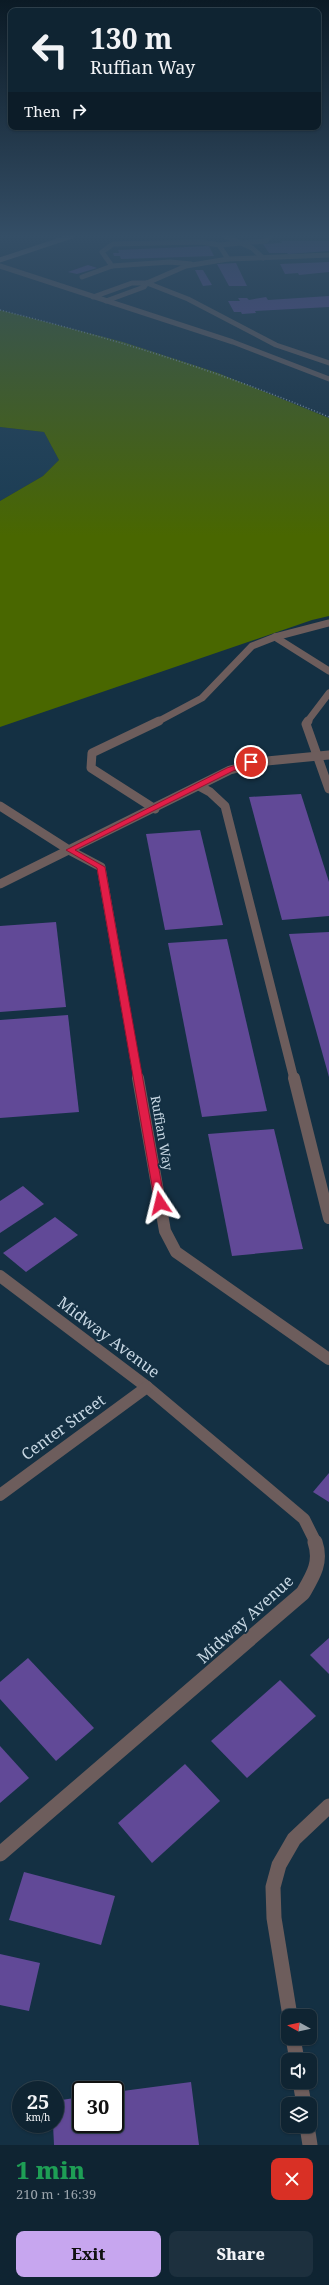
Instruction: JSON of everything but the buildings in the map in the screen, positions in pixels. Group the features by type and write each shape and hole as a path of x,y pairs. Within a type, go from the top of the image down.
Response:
{"street":[{"path":"215,336 329,379"},
{"path":"259,336 276,345 329,363"},
{"path":"155,809 91,768 92,753 183,710 202,698 252,646 275,637 329,623"},
{"path":"275,637 329,671"},
{"path":"329,693 306,724 329,789"},
{"path":"0,884 155,809 230,770 251,762 277,758 329,755"},
{"path":"199,786 210,792 225,806 329,1218"},
{"path":"0,806 70,850"},
{"name":"Ruffian Way","path":"70,850 101,867 165,1231 176,1252 329,1359"},
{"name":"Midway Avenue","path":"0,1276 147,1387 304,1519 315,1538 320,1557 315,1575 303,1593 0,1854"},
{"name":"Center Street","path":"0,1495 147,1387"},
{"path":"289,2009 274,1918 273,1887 279,1865 294,1839 329,1806"},
{"path":"308,2133 310,2145"}],"shaded area":[{"path":"0,427 44,432 59,460 43,476 0,501"}],"green space":[{"path":"0,336 100,336 218,373 329,418 329,616 312,620 0,727 0,501 43,476 59,460 44,432 0,427"}],"railway":[{"path":"98,336 166,357 248,385 329,417"}],"route":[{"path":"160,1203 101,867 70,850 155,809 230,770 251,762"}]}
